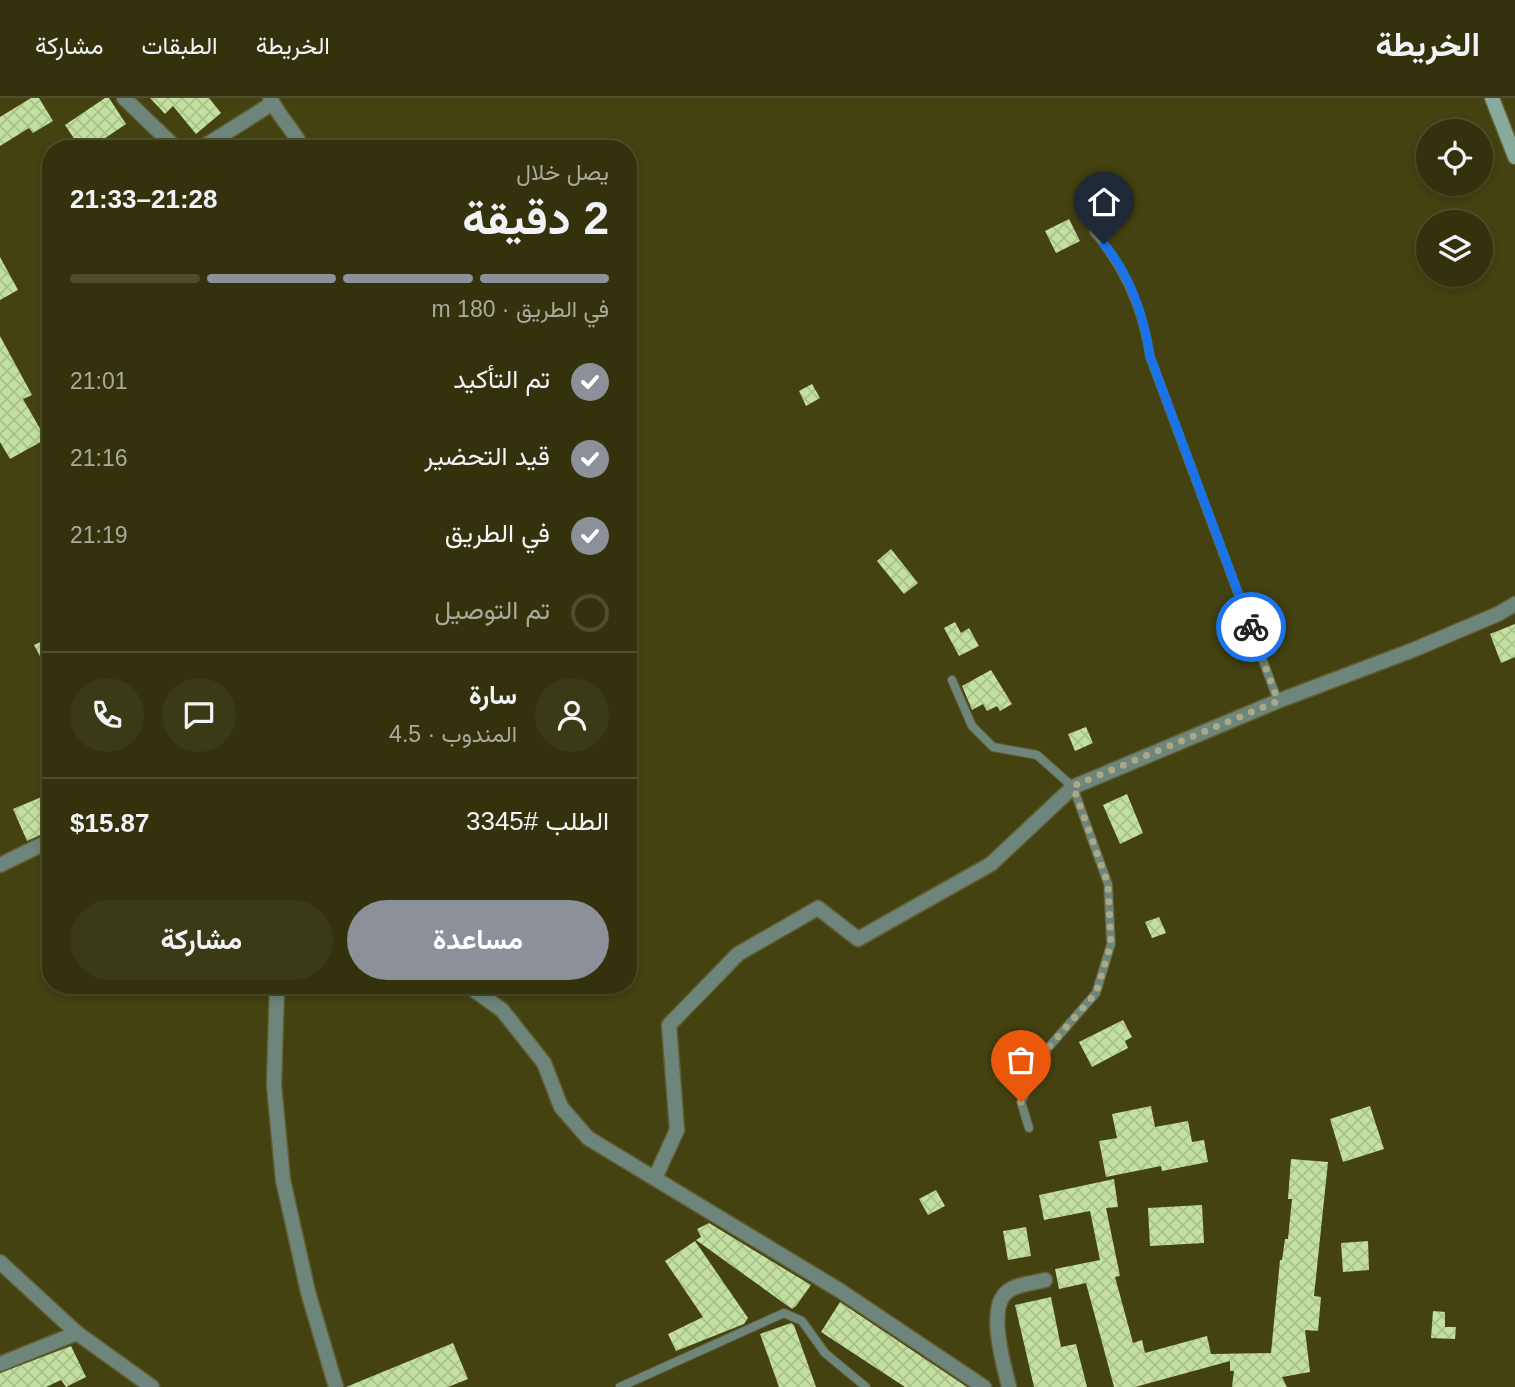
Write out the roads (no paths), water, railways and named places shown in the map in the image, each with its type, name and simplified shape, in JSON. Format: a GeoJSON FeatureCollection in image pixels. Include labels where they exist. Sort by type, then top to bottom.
{"type":"FeatureCollection","features":[{"type":"Feature","properties":{"kind":"main road"},"geometry":{"type":"LineString","coordinates":[[1492,98],[1515,157]]}},
{"type":"Feature","properties":{"kind":"street"},"geometry":{"type":"LineString","coordinates":[[124,98],[168,140]]}},
{"type":"Feature","properties":{"kind":"street"},"geometry":{"type":"LineString","coordinates":[[213,140],[271,100],[298,140]]}},
{"type":"Feature","properties":{"kind":"street"},"geometry":{"type":"LineString","coordinates":[[654,1178],[677,1130],[669,1025],[738,954],[818,908],[858,939],[991,864],[1073,786],[1278,701],[1413,650],[1498,614],[1515,604]]}},
{"type":"Feature","properties":{"kind":"street"},"geometry":{"type":"LineString","coordinates":[[0,865],[42,844]]}},
{"type":"Feature","properties":{"kind":"street"},"geometry":{"type":"LineString","coordinates":[[277,994],[274,1085],[284,1180],[308,1292],[336,1387]]}},
{"type":"Feature","properties":{"kind":"street"},"geometry":{"type":"LineString","coordinates":[[480,994],[502,1010],[544,1063],[561,1107],[588,1138],[839,1290],[984,1387]]}},
{"type":"Feature","properties":{"kind":"street"},"geometry":{"type":"LineString","coordinates":[[0,1262],[77,1333],[152,1387]]}},
{"type":"Feature","properties":{"kind":"street"},"geometry":{"type":"LineString","coordinates":[[1009,1387],[998,1333],[1001,1300],[1011,1288],[1045,1280]]}},
{"type":"Feature","properties":{"kind":"street"},"geometry":{"type":"LineString","coordinates":[[0,1364],[77,1333]]}},
{"type":"Feature","properties":{"kind":"lane"},"geometry":{"type":"LineString","coordinates":[[1094,232],[1114,256],[1125,275],[1146,331],[1150,356],[1278,701]]}},
{"type":"Feature","properties":{"kind":"lane"},"geometry":{"type":"LineString","coordinates":[[952,680],[972,726],[993,747],[1037,755],[1073,786],[1108,884],[1111,944],[1096,993],[1048,1048],[1021,1102],[1029,1128]]}},
{"type":"Feature","properties":{"kind":"lane"},"geometry":{"type":"LineString","coordinates":[[620,1387],[784,1313],[802,1321],[825,1353],[866,1387]]}}]}
